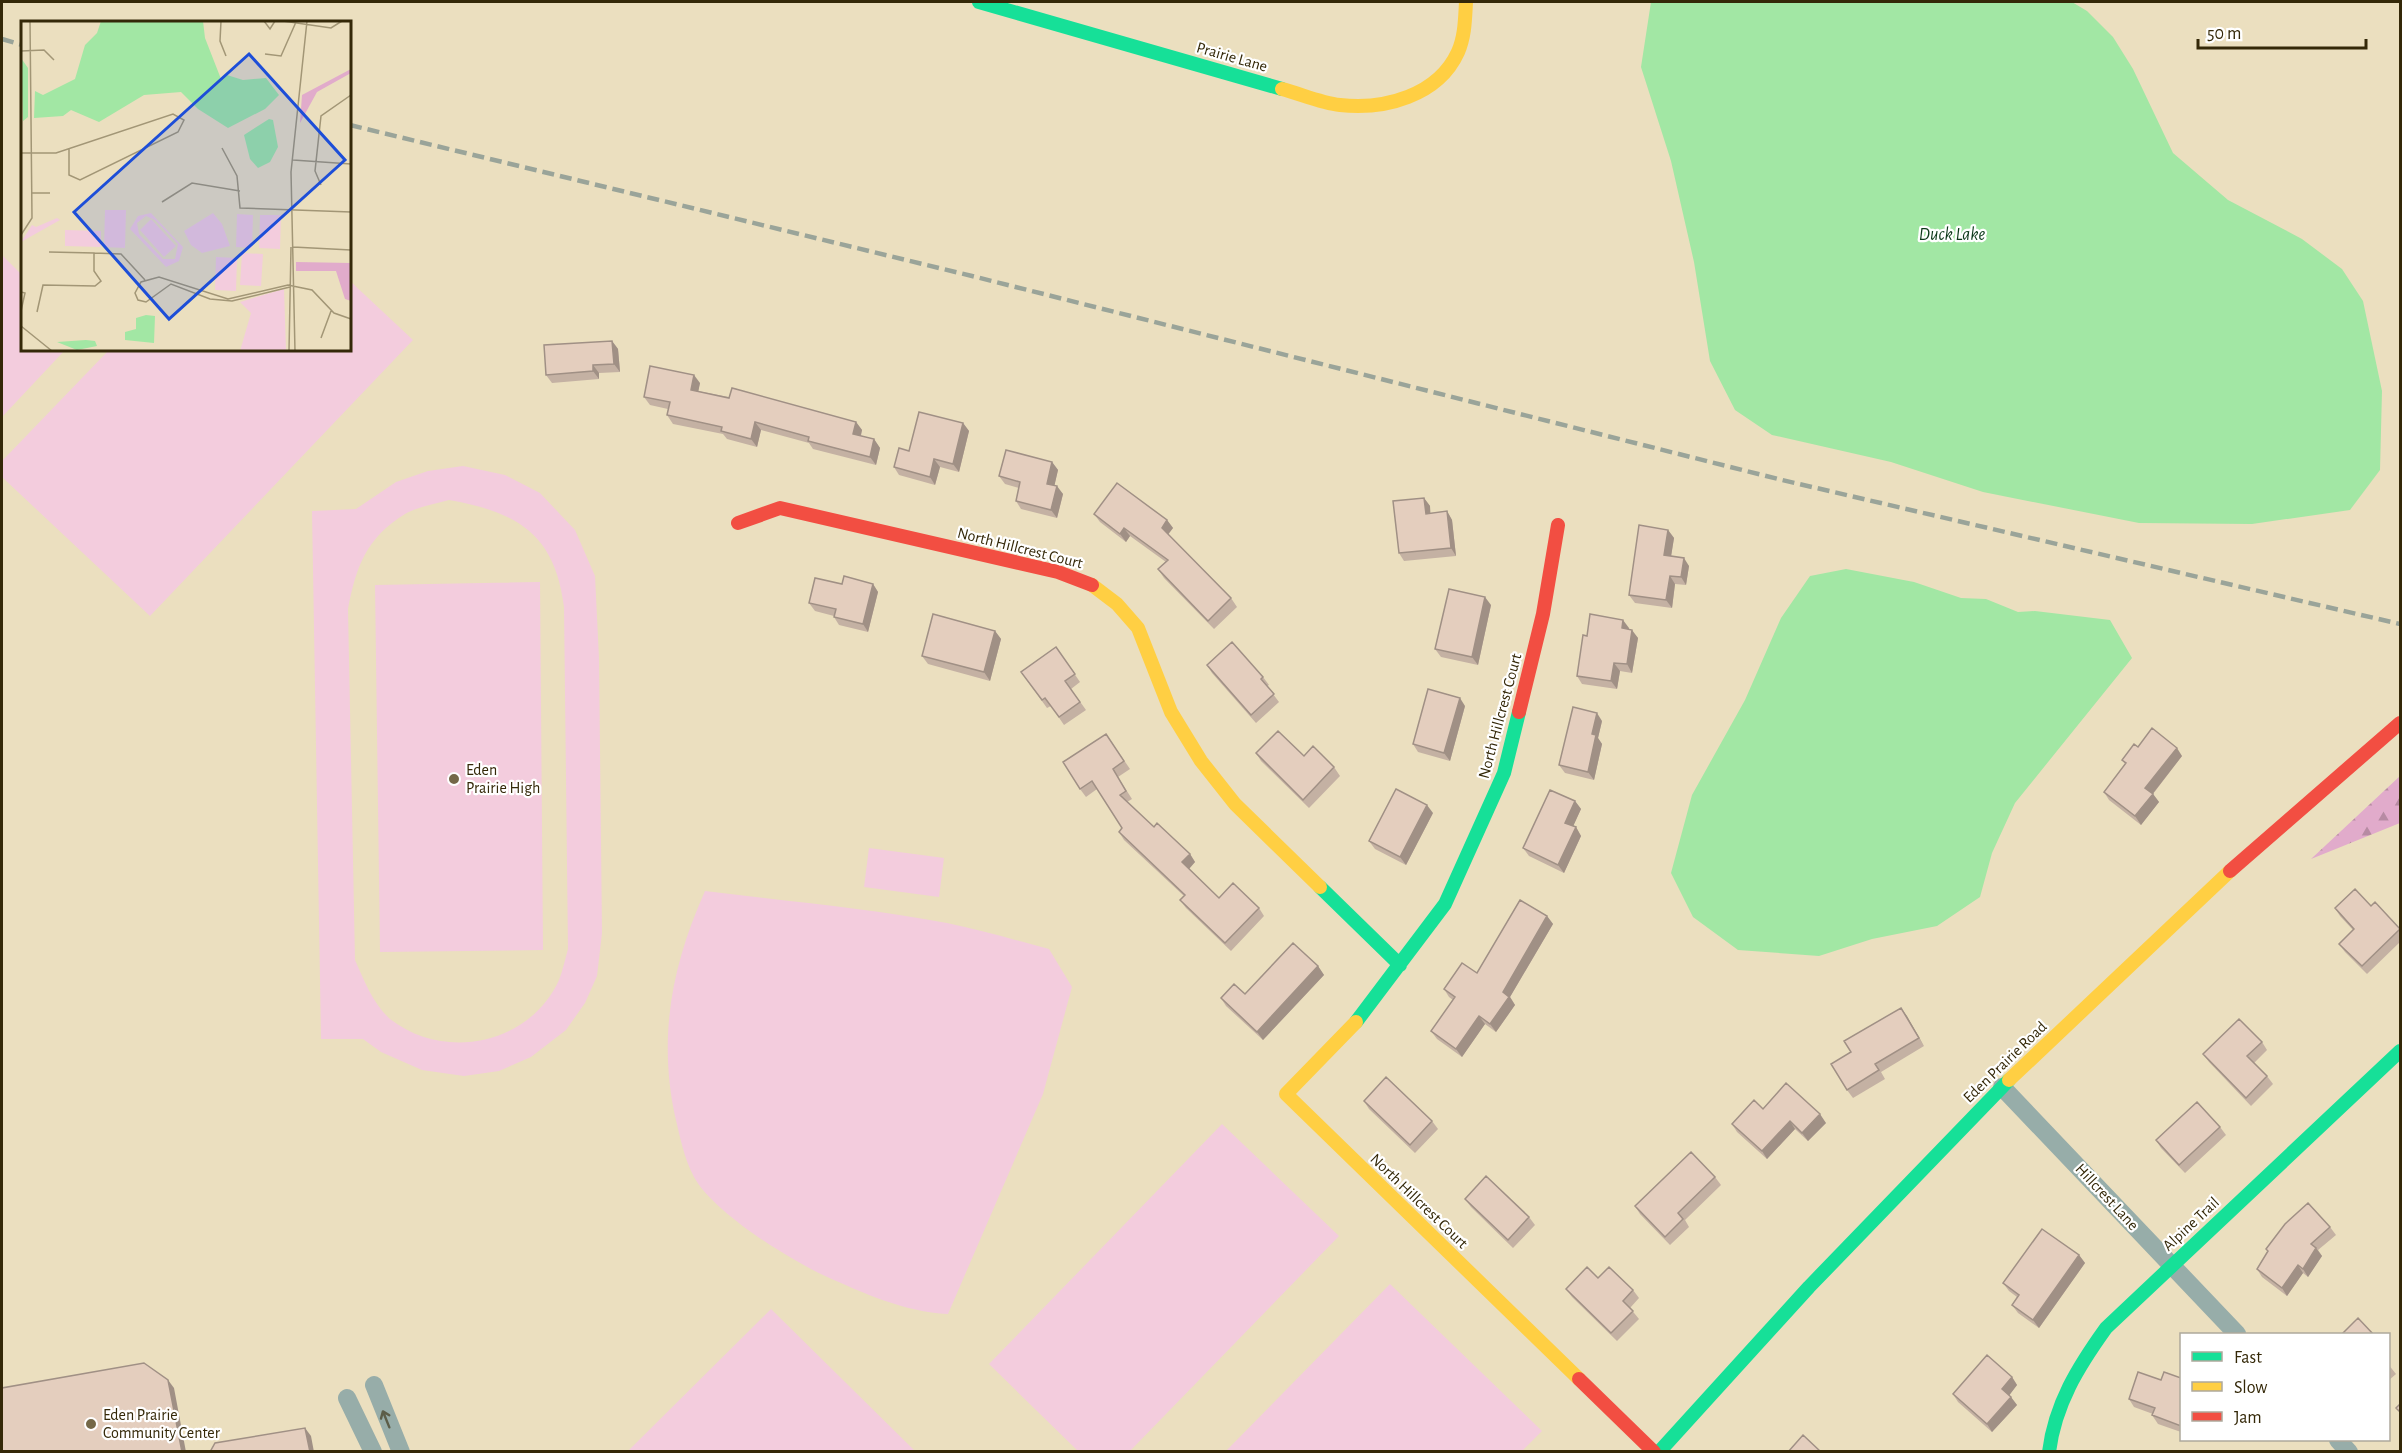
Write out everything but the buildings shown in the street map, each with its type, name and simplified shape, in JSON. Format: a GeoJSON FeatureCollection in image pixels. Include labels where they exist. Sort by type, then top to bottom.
{"type":"FeatureCollection","features":[{"type":"Feature","properties":{"kind":"street","name":"Prairie Lane"},"geometry":{"type":"LineString","coordinates":[[979,2],[1338,105],[1365,108],[1392,104],[1418,95],[1442,74],[1458,49],[1467,25],[1466,2]]}},
{"type":"Feature","properties":{"kind":"street","name":"North Hillcrest Court"},"geometry":{"type":"LineString","coordinates":[[738,523],[780,508],[1058,572],[1090,583],[1117,604],[1138,628],[1172,712],[1201,761],[1235,804],[1400,965]]}},
{"type":"Feature","properties":{"kind":"street","name":"North Hillcrest Court"},"geometry":{"type":"LineString","coordinates":[[1558,525],[1543,614],[1504,773],[1445,904],[1352,1027],[1286,1094],[1654,1452]]}},
{"type":"Feature","properties":{"kind":"street","name":"Eden Prairie Road"},"geometry":{"type":"LineString","coordinates":[[1659,1452],[1809,1287],[2002,1087],[2213,886],[2400,723]]}},
{"type":"Feature","properties":{"kind":"street","name":"Alpine Trail"},"geometry":{"type":"LineString","coordinates":[[2049,1452],[2050,1435],[2062,1395],[2082,1360],[2106,1328],[2400,1051]]}},
{"type":"Feature","properties":{"kind":"street","name":"Hillcrest Lane"},"geometry":{"type":"LineString","coordinates":[[2002,1087],[2236,1333]]}},
{"type":"Feature","properties":{"kind":"street"},"geometry":{"type":"LineString","coordinates":[[374,1386],[401,1452]]}},
{"type":"Feature","properties":{"kind":"street"},"geometry":{"type":"LineString","coordinates":[[347,1398],[373,1452]]}},
{"type":"Feature","properties":{"kind":"green space"},"geometry":{"type":"Polygon","coordinates":[[[2400,776],[2400,823],[2311,859],[2400,776]]]}},
{"type":"Feature","properties":{"kind":"shaded area"},"geometry":{"type":"Polygon","coordinates":[[[2,255],[21,274],[21,351],[64,351],[2,417],[2,255]]]}},
{"type":"Feature","properties":{"kind":"shaded area"},"geometry":{"type":"Polygon","coordinates":[[[351,282],[413,340],[150,616],[2,477],[2,461],[108,351],[351,351],[351,282]]]}},
{"type":"Feature","properties":{"kind":"shaded area"},"geometry":{"type":"Polygon","coordinates":[[[463,466],[505,475],[540,493],[575,530],[595,576],[599,658],[602,933],[597,976],[585,1003],[566,1030],[531,1057],[499,1071],[464,1076],[422,1070],[381,1052],[363,1039],[321,1039],[312,511],[356,509],[396,482],[428,471],[463,466]],[[449,500],[415,509],[392,523],[381,533],[365,555],[359,567],[348,609],[355,960],[374,999],[390,1019],[412,1032],[436,1040],[460,1042],[484,1040],[507,1032],[528,1019],[546,1002],[559,980],[568,949],[564,607],[559,582],[552,561],[542,544],[529,531],[513,520],[473,505],[449,500]]]}},
{"type":"Feature","properties":{"kind":"shaded area"},"geometry":{"type":"Polygon","coordinates":[[[540,582],[543,950],[380,952],[375,585],[540,582]]]}},
{"type":"Feature","properties":{"kind":"shaded area"},"geometry":{"type":"Polygon","coordinates":[[[869,848],[944,858],[939,897],[864,887],[869,848]]]}},
{"type":"Feature","properties":{"kind":"shaded area"},"geometry":{"type":"Polygon","coordinates":[[[705,891],[887,913],[947,923],[998,935],[1049,949],[1072,987],[1043,1094],[948,1314],[900,1306],[808,1267],[771,1246],[734,1219],[717,1205],[694,1177],[685,1155],[675,1116],[670,1086],[668,1029],[671,1001],[684,946],[705,891]]]}},
{"type":"Feature","properties":{"kind":"shaded area"},"geometry":{"type":"Polygon","coordinates":[[[1222,1124],[1339,1236],[1130,1451],[1078,1451],[989,1364],[1222,1124]]]}},
{"type":"Feature","properties":{"kind":"shaded area"},"geometry":{"type":"Polygon","coordinates":[[[1390,1284],[1542,1431],[1522,1451],[1226,1451],[1390,1284]]]}},
{"type":"Feature","properties":{"kind":"shaded area"},"geometry":{"type":"Polygon","coordinates":[[[771,1309],[915,1451],[628,1451],[771,1309]]]}},
{"type":"Feature","properties":{"kind":"water","name":"Duck Lake"},"geometry":{"type":"Polygon","coordinates":[[[1651,2],[2072,2],[2087,11],[2113,37],[2133,69],[2173,153],[2228,200],[2302,239],[2342,269],[2363,301],[2382,391],[2380,470],[2350,510],[2252,524],[2139,523],[1983,492],[1891,462],[1772,435],[1735,410],[1710,361],[1694,262],[1671,161],[1641,67],[1651,2]]]}},
{"type":"Feature","properties":{"kind":"water"},"geometry":{"type":"Polygon","coordinates":[[[1846,569],[1914,582],[1961,598],[1986,599],[2018,612],[2035,611],[2110,620],[2132,658],[2015,803],[1992,853],[1980,897],[1937,926],[1872,939],[1819,956],[1738,950],[1693,917],[1671,873],[1692,795],[1745,700],[1781,618],[1810,576],[1846,569]]]}},
{"type":"Feature","properties":{"kind":"railway"},"geometry":{"type":"LineString","coordinates":[[2,39],[21,45]]}},
{"type":"Feature","properties":{"kind":"railway"},"geometry":{"type":"LineString","coordinates":[[351,125],[972,276],[1782,480],[2400,624]]}},
{"type":"Feature","properties":{"kind":"traffic: fast"},"geometry":{"type":"LineString","coordinates":[[979,2],[1282,89]]}},
{"type":"Feature","properties":{"kind":"traffic: fast"},"geometry":{"type":"LineString","coordinates":[[1356,1022],[1445,904],[1504,773],[1519,712]]}},
{"type":"Feature","properties":{"kind":"traffic: fast"},"geometry":{"type":"LineString","coordinates":[[1320,887],[1400,965]]}},
{"type":"Feature","properties":{"kind":"traffic: fast"},"geometry":{"type":"LineString","coordinates":[[2049,1452],[2062,1402],[2077,1372],[2106,1328],[2400,1051]]}},
{"type":"Feature","properties":{"kind":"traffic: fast"},"geometry":{"type":"LineString","coordinates":[[1659,1452],[1809,1287],[2009,1080]]}},
{"type":"Feature","properties":{"kind":"traffic: slow"},"geometry":{"type":"LineString","coordinates":[[1282,89],[1340,105],[1374,105],[1408,97],[1437,80],[1449,67],[1462,40],[1466,2]]}},
{"type":"Feature","properties":{"kind":"traffic: slow"},"geometry":{"type":"LineString","coordinates":[[1092,585],[1117,604],[1138,628],[1171,712],[1201,761],[1235,804],[1320,887]]}},
{"type":"Feature","properties":{"kind":"traffic: slow"},"geometry":{"type":"LineString","coordinates":[[2009,1080],[2230,871]]}},
{"type":"Feature","properties":{"kind":"traffic: slow"},"geometry":{"type":"LineString","coordinates":[[1356,1022],[1286,1094],[1579,1379]]}},
{"type":"Feature","properties":{"kind":"traffic: jam"},"geometry":{"type":"LineString","coordinates":[[738,523],[780,508],[1058,572],[1092,585]]}},
{"type":"Feature","properties":{"kind":"traffic: jam"},"geometry":{"type":"LineString","coordinates":[[1519,712],[1543,614],[1558,525]]}},
{"type":"Feature","properties":{"kind":"traffic: jam"},"geometry":{"type":"LineString","coordinates":[[2230,871],[2400,723]]}},
{"type":"Feature","properties":{"kind":"traffic: jam"},"geometry":{"type":"LineString","coordinates":[[1579,1379],[1654,1452]]}},
{"type":"Feature","properties":{"kind":"place","name":"Eden Prairie High"},"geometry":{"type":"Point","coordinates":[454,779]}},
{"type":"Feature","properties":{"kind":"place","name":"Eden Prairie Community Center"},"geometry":{"type":"Point","coordinates":[91,1424]}}]}
